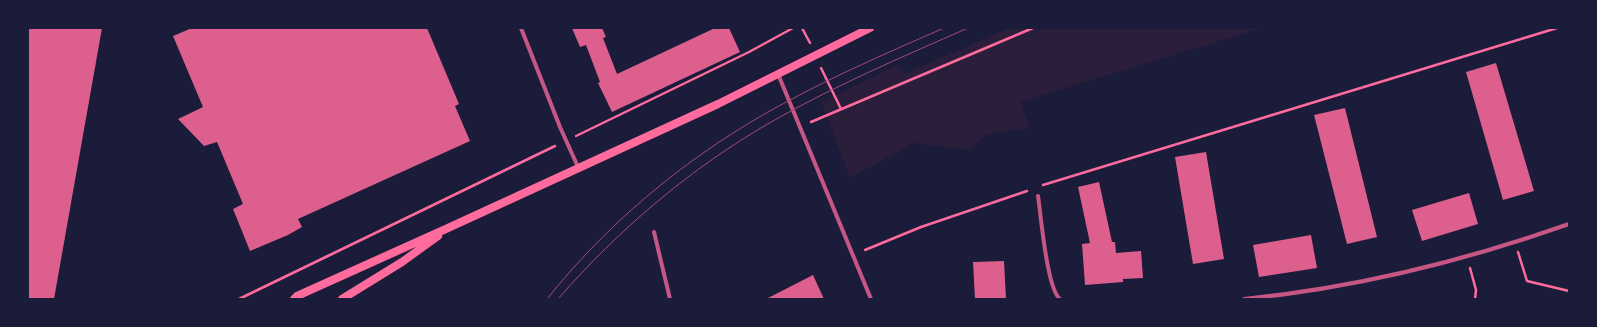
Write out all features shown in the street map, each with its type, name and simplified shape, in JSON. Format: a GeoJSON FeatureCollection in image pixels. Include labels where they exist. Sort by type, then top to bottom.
{"type":"FeatureCollection","features":[{"type":"Feature","properties":{"kind":"main road"},"geometry":{"type":"LineString","coordinates":[[296,298],[778,74],[870,28]]}},
{"type":"Feature","properties":{"kind":"main road"},"geometry":{"type":"LineString","coordinates":[[342,299],[402,262],[448,228]]}},
{"type":"Feature","properties":{"kind":"street"},"geometry":{"type":"LineString","coordinates":[[521,28],[578,167]]}},
{"type":"Feature","properties":{"kind":"street"},"geometry":{"type":"LineString","coordinates":[[778,74],[871,299]]}},
{"type":"Feature","properties":{"kind":"street"},"geometry":{"type":"LineString","coordinates":[[1038,196],[1051,283],[1060,299]]}},
{"type":"Feature","properties":{"kind":"street"},"geometry":{"type":"LineString","coordinates":[[1244,299],[1298,294],[1342,286],[1515,243],[1569,224]]}},
{"type":"Feature","properties":{"kind":"street"},"geometry":{"type":"LineString","coordinates":[[654,232],[670,299]]}},
{"type":"Feature","properties":{"kind":"path"},"geometry":{"type":"LineString","coordinates":[[239,299],[749,52],[793,28]]}},
{"type":"Feature","properties":{"kind":"path"},"geometry":{"type":"LineString","coordinates":[[800,126],[1033,28]]}},
{"type":"Feature","properties":{"kind":"path"},"geometry":{"type":"LineString","coordinates":[[1037,187],[1557,28]]}},
{"type":"Feature","properties":{"kind":"path"},"geometry":{"type":"LineString","coordinates":[[853,254],[921,227],[1030,190]]}},
{"type":"Feature","properties":{"kind":"path"},"geometry":{"type":"LineString","coordinates":[[1515,243],[1527,281],[1569,291]]}},
{"type":"Feature","properties":{"kind":"path"},"geometry":{"type":"LineString","coordinates":[[1467,256],[1476,290],[1475,299]]}},
{"type":"Feature","properties":{"kind":"shaded area"},"geometry":{"type":"Polygon","coordinates":[[[1009,28],[1262,28],[1020,102],[1030,128],[987,134],[969,150],[914,143],[850,178],[821,102],[898,65],[904,74],[1009,28]]]}},
{"type":"Feature","properties":{"kind":"building"},"geometry":{"type":"Polygon","coordinates":[[[28,28],[102,28],[54,299],[28,299],[28,28]]]}},
{"type":"Feature","properties":{"kind":"building"},"geometry":{"type":"Polygon","coordinates":[[[192,28],[427,28],[459,104],[455,106],[470,141],[298,219],[302,227],[288,235],[250,251],[233,209],[243,204],[217,142],[204,146],[178,119],[203,107],[173,36],[192,28]]]}},
{"type":"Feature","properties":{"kind":"building"},"geometry":{"type":"Polygon","coordinates":[[[572,28],[602,28],[606,37],[603,38],[617,74],[715,28],[729,28],[740,52],[612,112],[598,83],[600,82],[586,45],[580,47],[572,28]]]}},
{"type":"Feature","properties":{"kind":"building"},"geometry":{"type":"Polygon","coordinates":[[[1496,63],[1534,191],[1503,200],[1466,72],[1496,63]]]}},
{"type":"Feature","properties":{"kind":"building"},"geometry":{"type":"Polygon","coordinates":[[[1345,108],[1377,237],[1347,244],[1314,115],[1345,108]]]}},
{"type":"Feature","properties":{"kind":"building"},"geometry":{"type":"Polygon","coordinates":[[[1206,152],[1224,259],[1193,264],[1175,157],[1206,152]]]}},
{"type":"Feature","properties":{"kind":"building"},"geometry":{"type":"Polygon","coordinates":[[[1099,182],[1112,242],[1115,242],[1116,253],[1141,251],[1143,278],[1123,279],[1123,282],[1085,285],[1082,244],[1090,243],[1078,187],[1099,182]]]}},
{"type":"Feature","properties":{"kind":"building"},"geometry":{"type":"Polygon","coordinates":[[[1469,193],[1478,224],[1422,241],[1412,210],[1469,193]]]}},
{"type":"Feature","properties":{"kind":"building"},"geometry":{"type":"Polygon","coordinates":[[[1311,235],[1317,268],[1259,277],[1253,245],[1311,235]]]}},
{"type":"Feature","properties":{"kind":"building"},"geometry":{"type":"Polygon","coordinates":[[[1004,261],[1006,299],[975,299],[973,262],[1004,261]]]}},
{"type":"Feature","properties":{"kind":"building"},"geometry":{"type":"Polygon","coordinates":[[[813,275],[824,299],[766,299],[813,275]]]}},
{"type":"Feature","properties":{"kind":"tram line"},"geometry":{"type":"LineString","coordinates":[[547,299],[570,272],[619,221],[673,175],[731,134],[828,80],[944,28]]}},
{"type":"Feature","properties":{"kind":"tram line"},"geometry":{"type":"LineString","coordinates":[[558,299],[581,273],[631,224],[685,180],[741,140],[819,96],[868,72],[968,28]]}}]}
